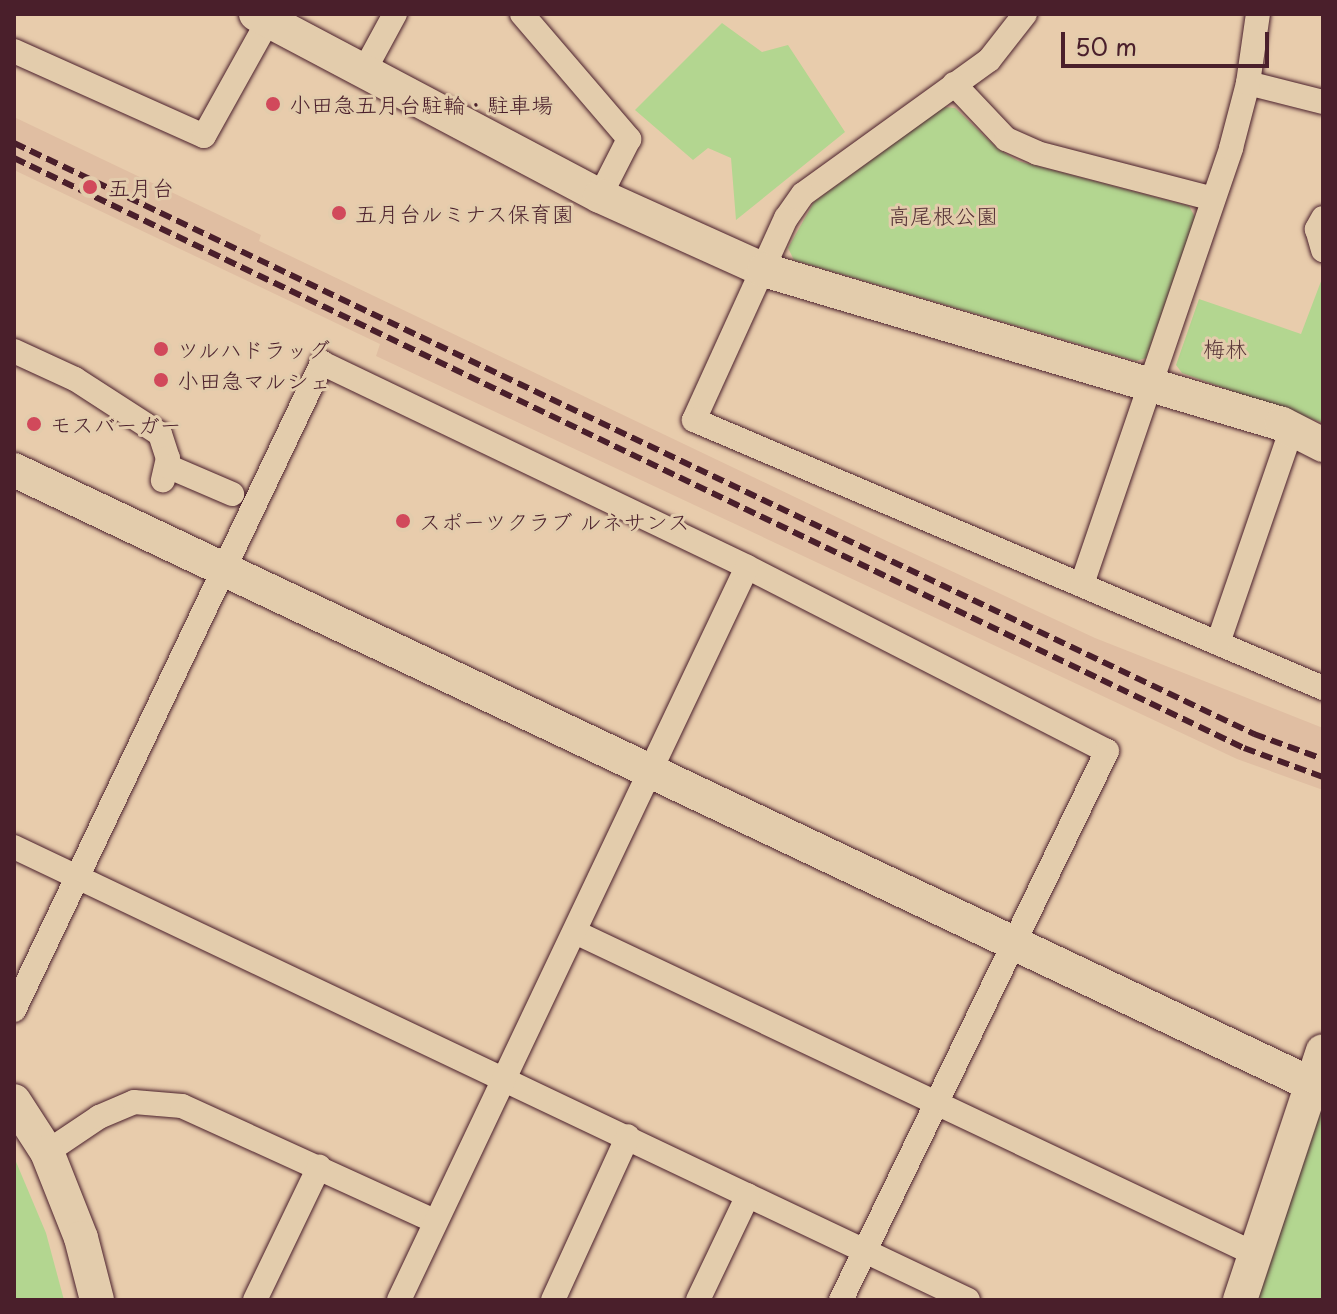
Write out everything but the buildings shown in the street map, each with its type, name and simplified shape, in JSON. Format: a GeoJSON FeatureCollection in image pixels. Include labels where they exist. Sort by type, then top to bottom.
{"type":"FeatureCollection","features":[{"type":"Feature","properties":{"kind":"street"},"geometry":{"type":"LineString","coordinates":[[364,71],[395,14]]}},
{"type":"Feature","properties":{"kind":"street"},"geometry":{"type":"LineString","coordinates":[[522,14],[629,139],[600,196]]}},
{"type":"Feature","properties":{"kind":"street"},"geometry":{"type":"LineString","coordinates":[[1002,14],[1004,40]]}},
{"type":"Feature","properties":{"kind":"street"},"geometry":{"type":"LineString","coordinates":[[1025,14],[989,60],[803,194],[786,218],[694,420],[1323,688]]}},
{"type":"Feature","properties":{"kind":"street"},"geometry":{"type":"LineString","coordinates":[[1082,584],[1213,199],[1248,83],[1258,14]]}},
{"type":"Feature","properties":{"kind":"street"},"geometry":{"type":"LineString","coordinates":[[14,51],[204,136],[262,17],[600,196],[764,270],[1292,428],[1323,445]]}},
{"type":"Feature","properties":{"kind":"street"},"geometry":{"type":"LineString","coordinates":[[1248,83],[1323,102]]}},
{"type":"Feature","properties":{"kind":"street"},"geometry":{"type":"LineString","coordinates":[[954,84],[1006,139],[1027,148],[1213,199]]}},
{"type":"Feature","properties":{"kind":"street"},"geometry":{"type":"LineString","coordinates":[[1323,218],[1317,229],[1323,250]]}},
{"type":"Feature","properties":{"kind":"street"},"geometry":{"type":"LineString","coordinates":[[14,351],[75,379],[160,434],[165,473],[232,494]]}},
{"type":"Feature","properties":{"kind":"street"},"geometry":{"type":"LineString","coordinates":[[14,1010],[322,363],[747,567],[1107,751],[841,1300]]}},
{"type":"Feature","properties":{"kind":"street"},"geometry":{"type":"LineString","coordinates":[[1218,643],[1292,428]]}},
{"type":"Feature","properties":{"kind":"street"},"geometry":{"type":"LineString","coordinates":[[14,470],[1311,1084]]}},
{"type":"Feature","properties":{"kind":"street"},"geometry":{"type":"LineString","coordinates":[[399,1300],[747,567]]}},
{"type":"Feature","properties":{"kind":"street"},"geometry":{"type":"LineString","coordinates":[[14,847],[507,1077],[968,1300]]}},
{"type":"Feature","properties":{"kind":"street"},"geometry":{"type":"LineString","coordinates":[[575,932],[1255,1254]]}},
{"type":"Feature","properties":{"kind":"street"},"geometry":{"type":"LineString","coordinates":[[1240,1300],[1323,1051]]}},
{"type":"Feature","properties":{"kind":"street"},"geometry":{"type":"LineString","coordinates":[[14,1101],[47,1152],[81,1238],[97,1300]]}},
{"type":"Feature","properties":{"kind":"street"},"geometry":{"type":"LineString","coordinates":[[47,1152],[99,1117],[134,1102],[182,1106],[434,1221]]}},
{"type":"Feature","properties":{"kind":"street"},"geometry":{"type":"LineString","coordinates":[[553,1300],[628,1136]]}},
{"type":"Feature","properties":{"kind":"street"},"geometry":{"type":"LineString","coordinates":[[255,1300],[319,1167]]}},
{"type":"Feature","properties":{"kind":"street"},"geometry":{"type":"LineString","coordinates":[[698,1300],[748,1195]]}},
{"type":"Feature","properties":{"kind":"shaded area"},"geometry":{"type":"Polygon","coordinates":[[[14,117],[261,235],[259,241],[889,542],[1095,638],[1323,728],[1323,790],[1237,759],[376,356],[380,344],[14,170],[14,117]]]}},
{"type":"Feature","properties":{"kind":"green space"},"geometry":{"type":"Polygon","coordinates":[[[722,23],[762,52],[788,45],[845,132],[736,220],[731,158],[708,148],[693,160],[635,110],[722,23]]]}},
{"type":"Feature","properties":{"kind":"green space","name":"高尾根公園"},"geometry":{"type":"Polygon","coordinates":[[[944,107],[955,108],[998,149],[1018,161],[1189,206],[1195,217],[1146,358],[1136,361],[794,260],[788,248],[814,202],[944,107]]]}},
{"type":"Feature","properties":{"kind":"green space","name":"梅林"},"geometry":{"type":"Polygon","coordinates":[[[1323,276],[1323,423],[1182,373],[1176,365],[1199,299],[1301,334],[1323,276]]]}},
{"type":"Feature","properties":{"kind":"green space"},"geometry":{"type":"Polygon","coordinates":[[[1323,1099],[1323,1300],[1256,1300],[1323,1099]]]}},
{"type":"Feature","properties":{"kind":"green space"},"geometry":{"type":"Polygon","coordinates":[[[14,1157],[46,1233],[64,1300],[14,1300],[14,1157]]]}},
{"type":"Feature","properties":{"kind":"railway"},"geometry":{"type":"LineString","coordinates":[[14,143],[1254,734],[1323,759]]}},
{"type":"Feature","properties":{"kind":"railway"},"geometry":{"type":"LineString","coordinates":[[14,158],[1244,748],[1323,777]]}},
{"type":"Feature","properties":{"kind":"place","name":"小田急五月台駐輪・駐車場"},"geometry":{"type":"Point","coordinates":[273,104]}},
{"type":"Feature","properties":{"kind":"place","name":"五月台"},"geometry":{"type":"Point","coordinates":[90,187]}},
{"type":"Feature","properties":{"kind":"place","name":"五月台ルミナス保育園"},"geometry":{"type":"Point","coordinates":[339,213]}},
{"type":"Feature","properties":{"kind":"place","name":"ツルハドラッグ"},"geometry":{"type":"Point","coordinates":[161,349]}},
{"type":"Feature","properties":{"kind":"place","name":"小田急マルシェ"},"geometry":{"type":"Point","coordinates":[161,380]}},
{"type":"Feature","properties":{"kind":"place","name":"モスバーガー"},"geometry":{"type":"Point","coordinates":[34,424]}},
{"type":"Feature","properties":{"kind":"place","name":"スポーツクラブ ルネサンス"},"geometry":{"type":"Point","coordinates":[403,521]}}]}
